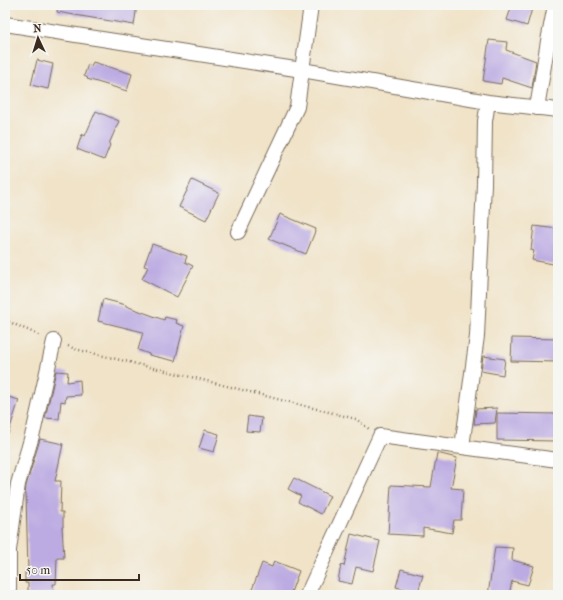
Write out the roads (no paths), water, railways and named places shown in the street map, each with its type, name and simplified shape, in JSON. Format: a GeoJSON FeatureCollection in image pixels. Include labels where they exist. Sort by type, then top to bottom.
{"type":"FeatureCollection","features":[{"type":"Feature","properties":{"kind":"street"},"geometry":{"type":"LineString","coordinates":[[238,232],[297,107],[311,5]]}},
{"type":"Feature","properties":{"kind":"street"},"geometry":{"type":"LineString","coordinates":[[537,108],[555,5]]}},
{"type":"Feature","properties":{"kind":"street"},"geometry":{"type":"LineString","coordinates":[[5,24],[302,70],[488,102],[558,110]]}},
{"type":"Feature","properties":{"kind":"street"},"geometry":{"type":"LineString","coordinates":[[462,447],[477,336],[484,184],[485,121],[488,102]]}},
{"type":"Feature","properties":{"kind":"street"},"geometry":{"type":"LineString","coordinates":[[10,595],[9,550],[18,484],[34,429],[54,341]]}},
{"type":"Feature","properties":{"kind":"street"},"geometry":{"type":"LineString","coordinates":[[307,595],[380,436],[558,460]]}}]}
